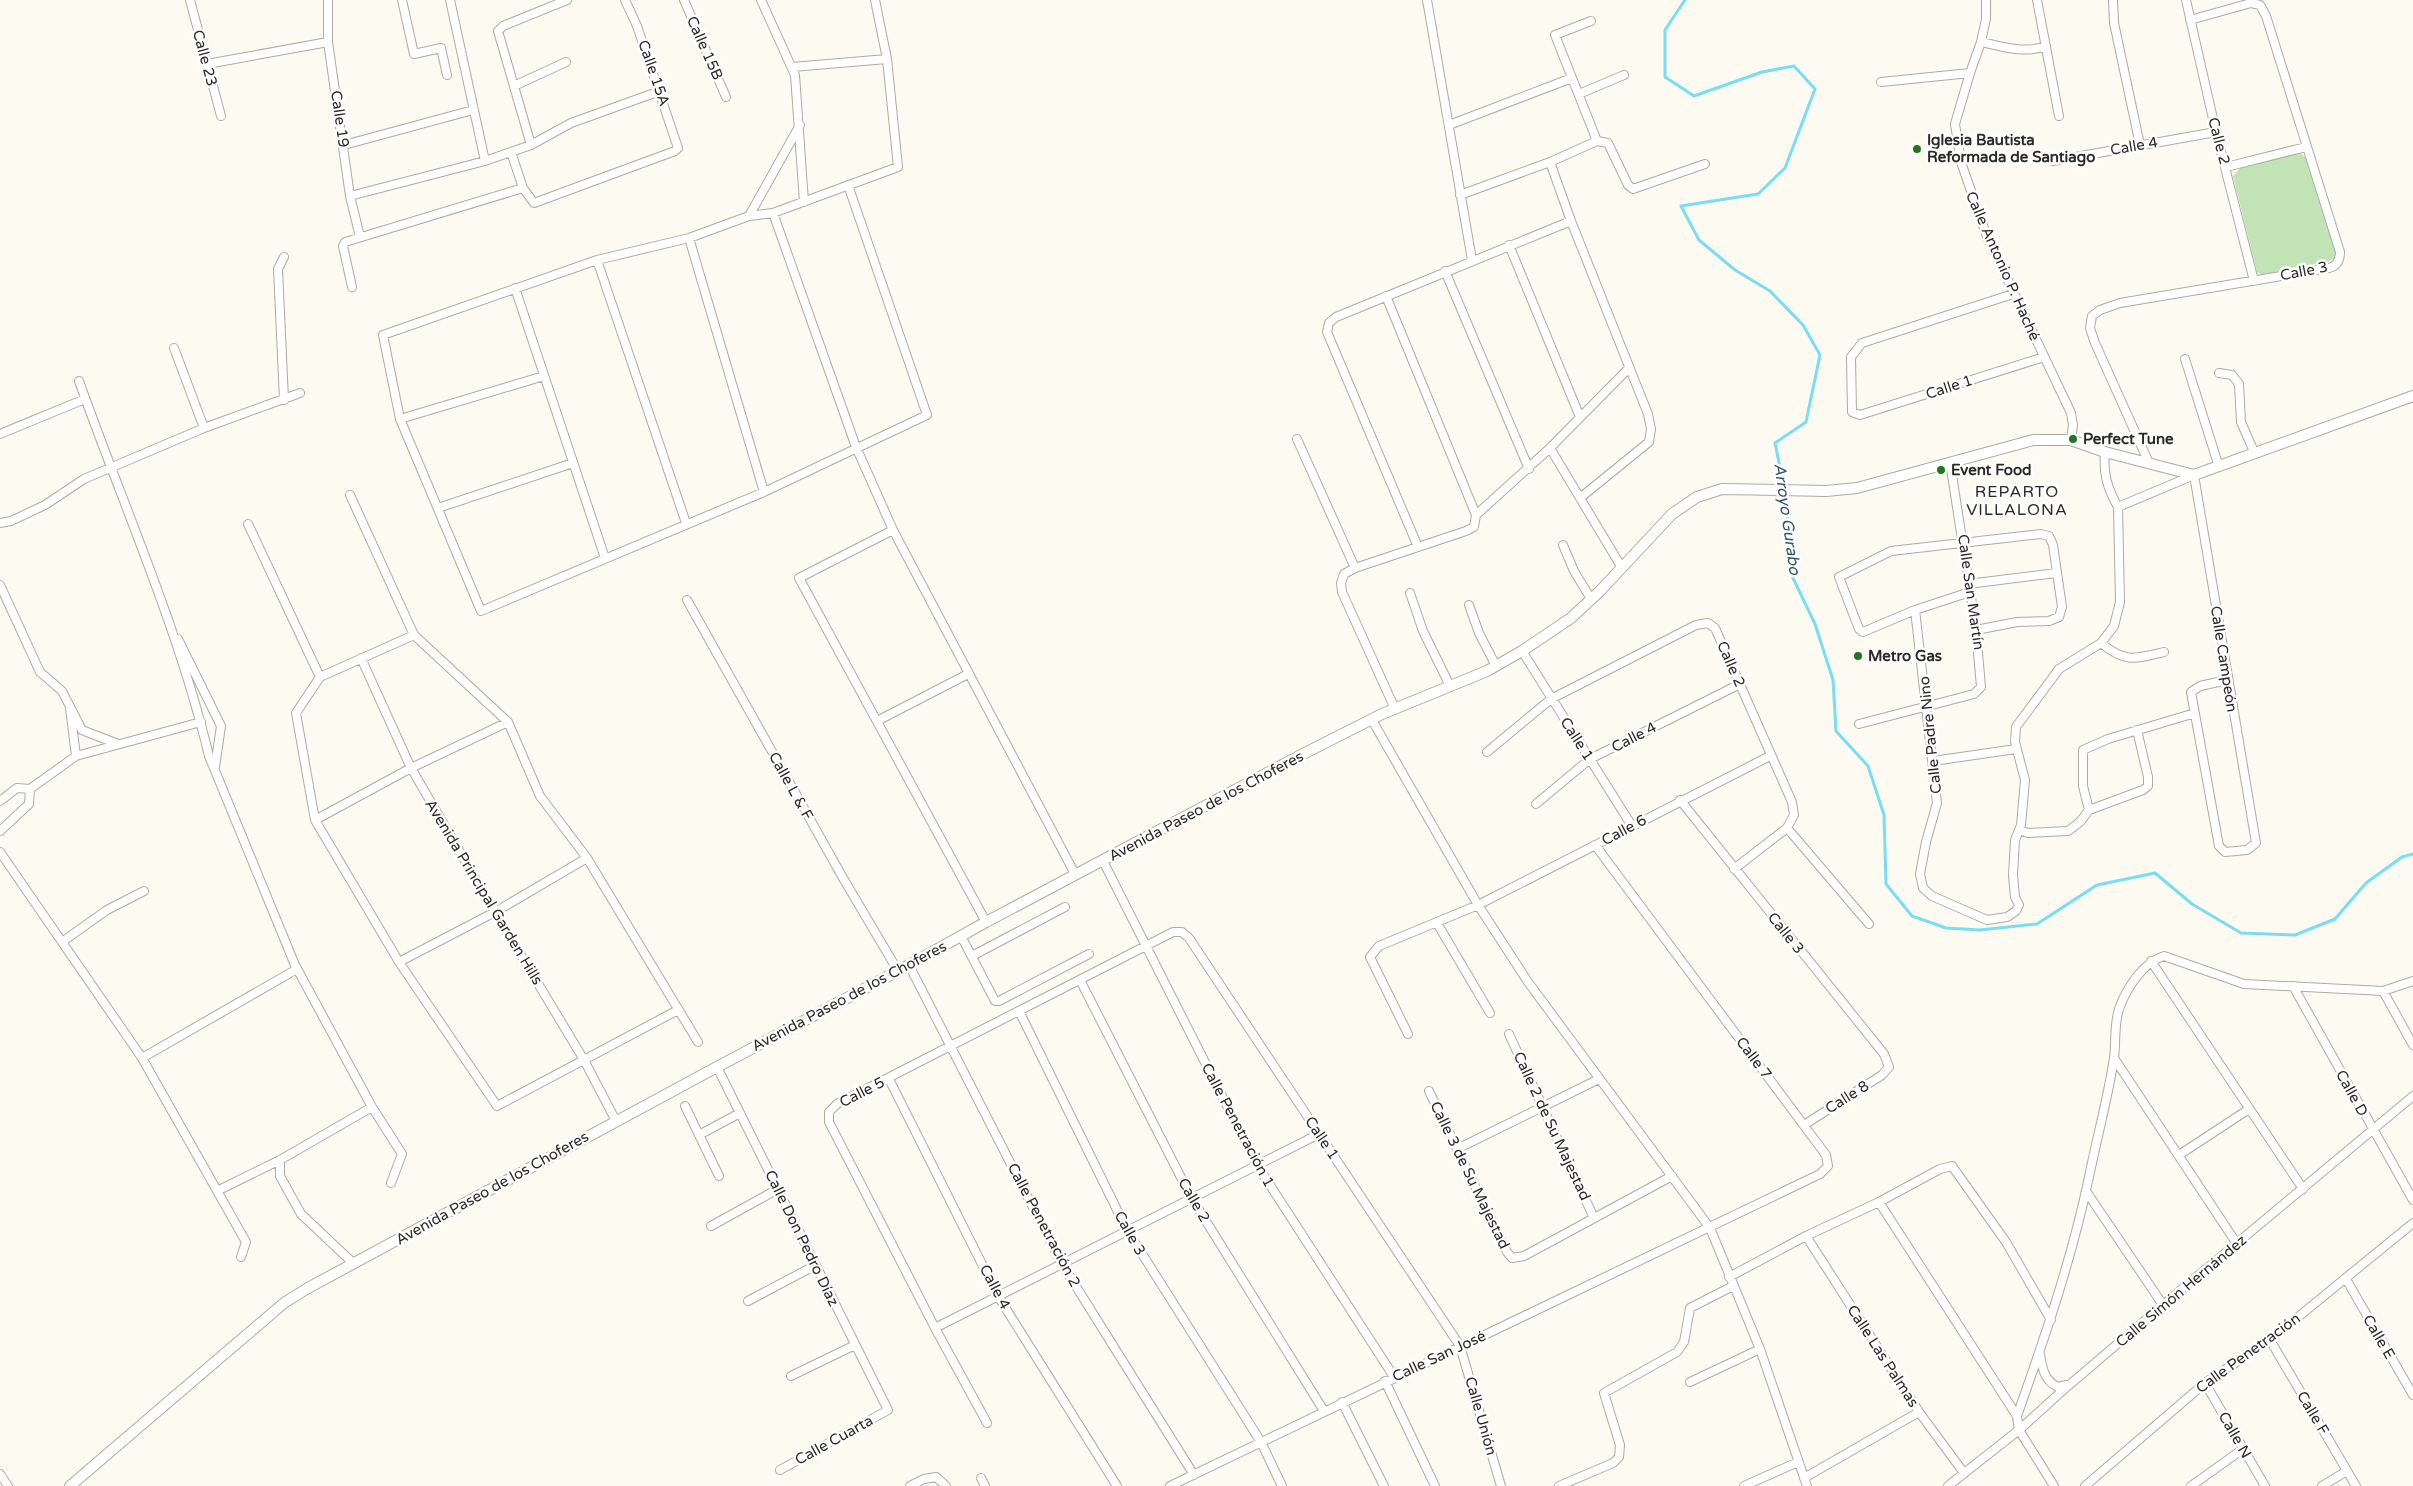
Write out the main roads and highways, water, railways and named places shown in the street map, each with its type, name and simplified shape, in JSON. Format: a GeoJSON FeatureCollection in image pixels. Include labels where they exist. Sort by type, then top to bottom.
{"type":"FeatureCollection","features":[{"type":"Feature","properties":{"kind":"waterway","name":"Arroyo Gurabo"},"geometry":{"type":"LineString","coordinates":[[1685,0],[1665,30],[1665,77],[1694,96],[1762,72],[1794,66],[1815,89],[1785,168],[1758,194],[1681,206],[1699,240],[1735,270],[1770,291],[1803,325],[1820,355],[1806,422],[1775,443],[1785,492],[1793,578],[1815,624],[1833,680],[1836,731],[1868,766],[1884,815],[1886,884],[1912,916],[1946,928],[1980,930],[2037,924],[2097,885],[2155,873],[2192,904],[2241,933],[2295,935],[2335,919],[2366,883],[2402,857],[2413,854]]}},
{"type":"Feature","properties":{"kind":"place","name":"Iglesia Bautista Reformada de Santiago"},"geometry":{"type":"Point","coordinates":[1917,149]}},
{"type":"Feature","properties":{"kind":"place","name":"Perfect Tune"},"geometry":{"type":"Point","coordinates":[2073,439]}},
{"type":"Feature","properties":{"kind":"place","name":"Event Food"},"geometry":{"type":"Point","coordinates":[1941,470]}},
{"type":"Feature","properties":{"kind":"place","name":"Metro Gas"},"geometry":{"type":"Point","coordinates":[1858,656]}},
{"type":"Feature","properties":{"kind":"district","name":"REPARTO VILLALONA"},"geometry":{"type":"Point","coordinates":[2017,501]}}]}
